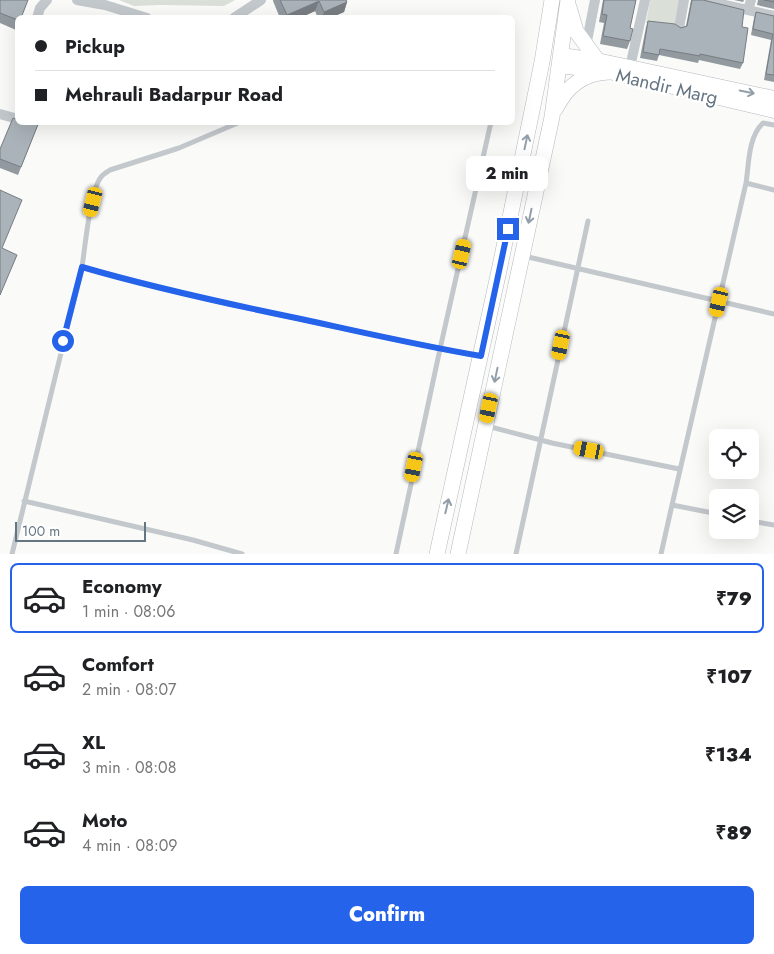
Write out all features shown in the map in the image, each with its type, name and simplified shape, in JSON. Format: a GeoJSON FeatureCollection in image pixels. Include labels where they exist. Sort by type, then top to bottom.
{"type":"FeatureCollection","features":[{"type":"Feature","properties":{"kind":"main road"},"geometry":{"type":"LineString","coordinates":[[437,554],[498,279],[542,62],[552,0]]}},
{"type":"Feature","properties":{"kind":"main road"},"geometry":{"type":"LineString","coordinates":[[568,1],[576,31],[597,60]]}},
{"type":"Feature","properties":{"kind":"main road"},"geometry":{"type":"LineString","coordinates":[[458,554],[552,117],[568,1]]}},
{"type":"Feature","properties":{"kind":"main road","name":"Mandir Marg"},"geometry":{"type":"LineString","coordinates":[[560,60],[597,60],[774,98]]}},
{"type":"Feature","properties":{"kind":"main road","name":"Mandir Marg"},"geometry":{"type":"LineString","coordinates":[[560,60],[774,111]]}},
{"type":"Feature","properties":{"kind":"main road"},"geometry":{"type":"LineString","coordinates":[[552,117],[563,96],[574,84],[592,74],[609,72]]}},
{"type":"Feature","properties":{"kind":"main road"},"geometry":{"type":"LineString","coordinates":[[498,279],[516,282]]}},
{"type":"Feature","properties":{"kind":"street"},"geometry":{"type":"LineString","coordinates":[[38,15],[40,8],[47,0]]}},
{"type":"Feature","properties":{"kind":"street"},"geometry":{"type":"LineString","coordinates":[[77,0],[105,5],[137,15]]}},
{"type":"Feature","properties":{"kind":"street"},"geometry":{"type":"LineString","coordinates":[[238,15],[261,0]]}},
{"type":"Feature","properties":{"kind":"street"},"geometry":{"type":"LineString","coordinates":[[586,46],[595,0]]}},
{"type":"Feature","properties":{"kind":"street"},"geometry":{"type":"LineString","coordinates":[[630,67],[645,0]]}},
{"type":"Feature","properties":{"kind":"street"},"geometry":{"type":"LineString","coordinates":[[678,28],[684,0]]}},
{"type":"Feature","properties":{"kind":"street"},"geometry":{"type":"LineString","coordinates":[[703,0],[750,5],[774,16]]}},
{"type":"Feature","properties":{"kind":"street"},"geometry":{"type":"LineString","coordinates":[[1,118],[15,119]]}},
{"type":"Feature","properties":{"kind":"lane"},"geometry":{"type":"LineString","coordinates":[[661,554],[746,183],[755,133],[764,123],[774,125]]}},
{"type":"Feature","properties":{"kind":"lane"},"geometry":{"type":"LineString","coordinates":[[12,554],[82,267],[88,221],[101,177],[110,170],[179,148],[233,125]]}},
{"type":"Feature","properties":{"kind":"lane"},"geometry":{"type":"LineString","coordinates":[[396,554],[440,349],[491,125]]}},
{"type":"Feature","properties":{"kind":"lane"},"geometry":{"type":"LineString","coordinates":[[746,183],[774,190]]}},
{"type":"Feature","properties":{"kind":"lane"},"geometry":{"type":"LineString","coordinates":[[518,553],[588,221]]}},
{"type":"Feature","properties":{"kind":"lane"},"geometry":{"type":"LineString","coordinates":[[522,256],[774,314]]}},
{"type":"Feature","properties":{"kind":"lane"},"geometry":{"type":"LineString","coordinates":[[82,267],[137,283],[227,304],[481,356]]}},
{"type":"Feature","properties":{"kind":"lane"},"geometry":{"type":"LineString","coordinates":[[485,426],[541,440],[679,469]]}},
{"type":"Feature","properties":{"kind":"lane"},"geometry":{"type":"LineString","coordinates":[[24,501],[193,540],[242,554]]}},
{"type":"Feature","properties":{"kind":"lane"},"geometry":{"type":"LineString","coordinates":[[672,505],[709,512]]}},
{"type":"Feature","properties":{"kind":"lane"},"geometry":{"type":"LineString","coordinates":[[759,522],[774,525]]}},
{"type":"Feature","properties":{"kind":"shaded area"},"geometry":{"type":"Polygon","coordinates":[[[119,0],[235,0],[224,6],[134,6],[119,0]]]}},
{"type":"Feature","properties":{"kind":"shaded area"},"geometry":{"type":"Polygon","coordinates":[[[650,0],[680,0],[674,28],[646,23],[650,0]]]}},
{"type":"Feature","properties":{"kind":"building"},"geometry":{"type":"Polygon","coordinates":[[[0,0],[28,0],[22,15],[15,15],[15,19],[0,13],[0,0]]]}},
{"type":"Feature","properties":{"kind":"building"},"geometry":{"type":"Polygon","coordinates":[[[280,0],[346,0],[347,2],[324,12],[319,1],[287,15],[280,0]]]}},
{"type":"Feature","properties":{"kind":"building"},"geometry":{"type":"Polygon","coordinates":[[[604,0],[636,0],[630,28],[633,29],[630,41],[603,36],[607,15],[602,14],[604,0]]]}},
{"type":"Feature","properties":{"kind":"building"},"geometry":{"type":"Polygon","coordinates":[[[692,0],[703,0],[744,10],[742,27],[748,28],[743,63],[700,54],[700,56],[660,49],[659,55],[643,52],[648,21],[675,24],[681,28],[687,26],[692,0]]]}},
{"type":"Feature","properties":{"kind":"building"},"geometry":{"type":"Polygon","coordinates":[[[756,12],[774,16],[774,75],[766,74],[773,34],[753,29],[756,12]]]}},
{"type":"Feature","properties":{"kind":"building"},"geometry":{"type":"Polygon","coordinates":[[[13,118],[15,119],[15,125],[38,125],[21,167],[0,159],[0,149],[13,118]]]}},
{"type":"Feature","properties":{"kind":"building"},"geometry":{"type":"Polygon","coordinates":[[[0,190],[22,200],[2,248],[17,255],[0,295],[0,190]]]}},
{"type":"Feature","properties":{"kind":"route"},"geometry":{"type":"LineString","coordinates":[[63,341],[82,267],[137,283],[191,294],[227,304],[481,356],[508,229]]}}]}
